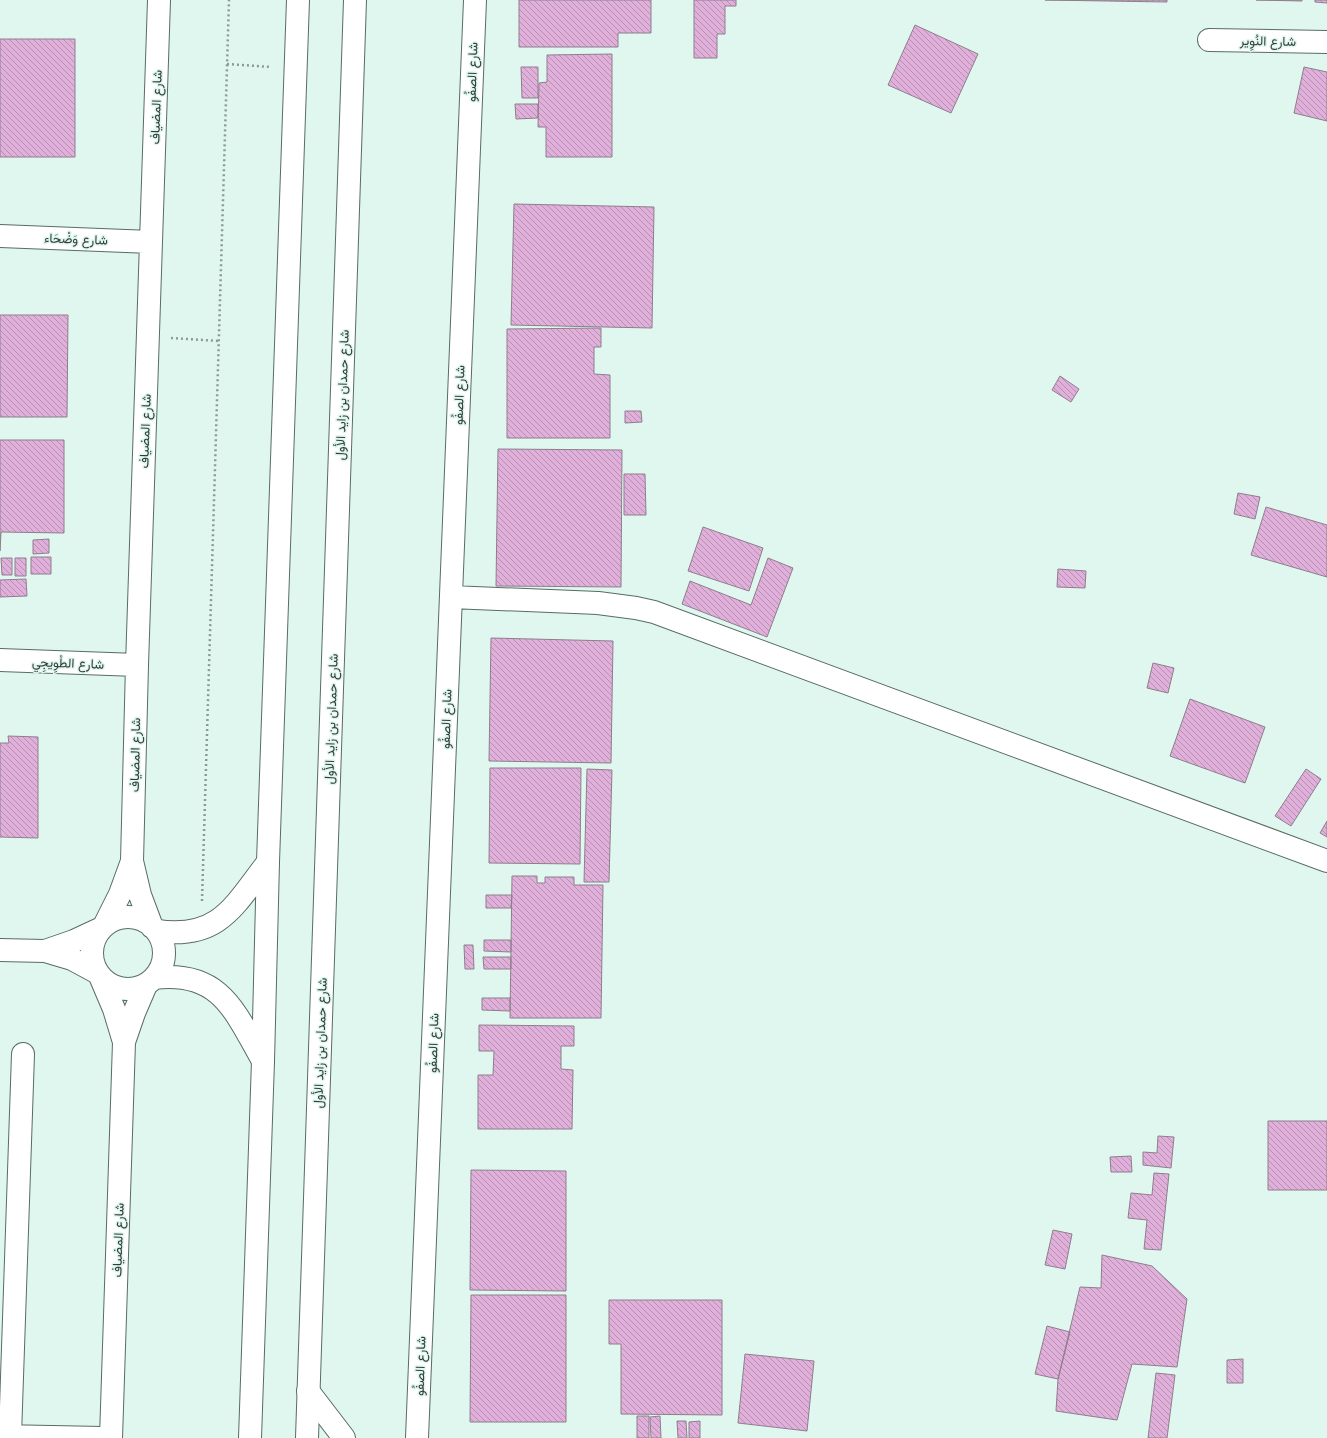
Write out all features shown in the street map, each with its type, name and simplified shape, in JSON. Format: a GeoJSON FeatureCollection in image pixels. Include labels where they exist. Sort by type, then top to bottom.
{"type":"FeatureCollection","features":[{"type":"Feature","properties":{"kind":"street","name":"شارع المضياف"},"geometry":{"type":"LineString","coordinates":[[154,929],[140,895],[132,862],[159,0]]}},
{"type":"Feature","properties":{"kind":"street"},"geometry":{"type":"LineString","coordinates":[[250,1438],[263,1061],[268,862],[298,0]]}},
{"type":"Feature","properties":{"kind":"street","name":"شارع حمدان بن زايد الأول"},"geometry":{"type":"LineString","coordinates":[[307,1438],[355,0]]}},
{"type":"Feature","properties":{"kind":"street","name":"شارع الصفُو"},"geometry":{"type":"LineString","coordinates":[[417,1438],[475,0]]}},
{"type":"Feature","properties":{"kind":"street","name":"شارع النُوِير"},"geometry":{"type":"LineString","coordinates":[[1209,40],[1327,42]]}},
{"type":"Feature","properties":{"kind":"street","name":"شارع وَضْحَاء"},"geometry":{"type":"LineString","coordinates":[[0,236],[151,242]]}},
{"type":"Feature","properties":{"kind":"street"},"geometry":{"type":"LineString","coordinates":[[451,597],[598,604],[630,607],[654,612],[1327,861]]}},
{"type":"Feature","properties":{"kind":"street","name":"شارع الطْوِيجِي"},"geometry":{"type":"LineString","coordinates":[[0,660],[137,665]]}},
{"type":"Feature","properties":{"kind":"street","name":"شارع المضياف"},"geometry":{"type":"LineString","coordinates":[[103,927],[120,894],[132,862]]}},
{"type":"Feature","properties":{"kind":"street"},"geometry":{"type":"LineString","coordinates":[[45,951],[74,941],[112,921],[128,917],[137,918],[154,929],[171,933],[201,930],[214,924],[224,915],[268,862]]}},
{"type":"Feature","properties":{"kind":"street"},"geometry":{"type":"LineString","coordinates":[[99,975],[93,964],[92,955],[96,936],[103,927]]}},
{"type":"Feature","properties":{"kind":"street"},"geometry":{"type":"LineString","coordinates":[[150,981],[160,970],[164,955],[162,940],[154,929]]}},
{"type":"Feature","properties":{"kind":"street"},"geometry":{"type":"LineString","coordinates":[[0,950],[45,951],[72,959],[99,975],[108,983],[117,988],[127,990],[137,988],[150,981],[168,976],[183,977],[197,981],[210,987],[221,995],[231,1006],[263,1061]]}},
{"type":"Feature","properties":{"kind":"street","name":"شارع المضياف"},"geometry":{"type":"LineString","coordinates":[[99,975],[114,1009],[124,1042]]}},
{"type":"Feature","properties":{"kind":"street","name":"شارع المضياف"},"geometry":{"type":"LineString","coordinates":[[111,1438],[124,1042],[134,1013],[150,981]]}},
{"type":"Feature","properties":{"kind":"street"},"geometry":{"type":"LineString","coordinates":[[23,1054],[5,1436],[102,1438]]}},
{"type":"Feature","properties":{"kind":"street"},"geometry":{"type":"LineString","coordinates":[[308,1391],[344,1438]]}},
{"type":"Feature","properties":{"kind":"path"},"geometry":{"type":"LineString","coordinates":[[201,930],[229,0]]}},
{"type":"Feature","properties":{"kind":"path"},"geometry":{"type":"LineString","coordinates":[[227,64],[295,68]]}},
{"type":"Feature","properties":{"kind":"path"},"geometry":{"type":"LineString","coordinates":[[148,337],[219,341]]}},
{"type":"Feature","properties":{"kind":"building"},"geometry":{"type":"Polygon","coordinates":[[[519,0],[651,0],[651,33],[618,33],[618,47],[519,47],[519,0]]]}},
{"type":"Feature","properties":{"kind":"building"},"geometry":{"type":"Polygon","coordinates":[[[694,0],[736,0],[736,6],[725,6],[725,34],[717,34],[717,58],[694,58],[694,0]]]}},
{"type":"Feature","properties":{"kind":"building"},"geometry":{"type":"Polygon","coordinates":[[[1045,0],[1167,0],[1167,2],[1045,0]]]}},
{"type":"Feature","properties":{"kind":"building"},"geometry":{"type":"Polygon","coordinates":[[[1256,0],[1302,0],[1302,1],[1256,0]]]}},
{"type":"Feature","properties":{"kind":"building"},"geometry":{"type":"Polygon","coordinates":[[[1315,0],[1327,0],[1327,3],[1315,2],[1315,0]]]}},
{"type":"Feature","properties":{"kind":"building"},"geometry":{"type":"Polygon","coordinates":[[[915,25],[978,54],[951,113],[888,85],[915,25]]]}},
{"type":"Feature","properties":{"kind":"building"},"geometry":{"type":"Polygon","coordinates":[[[0,39],[75,39],[75,157],[0,157],[0,39]]]}},
{"type":"Feature","properties":{"kind":"building"},"geometry":{"type":"Polygon","coordinates":[[[612,54],[612,157],[546,157],[546,127],[538,127],[539,83],[547,82],[547,55],[612,54]]]}},
{"type":"Feature","properties":{"kind":"building"},"geometry":{"type":"Polygon","coordinates":[[[521,67],[538,67],[538,98],[522,98],[521,67]]]}},
{"type":"Feature","properties":{"kind":"building"},"geometry":{"type":"Polygon","coordinates":[[[1304,67],[1327,72],[1327,121],[1294,113],[1304,67]]]}},
{"type":"Feature","properties":{"kind":"building"},"geometry":{"type":"Polygon","coordinates":[[[515,104],[538,104],[538,118],[516,119],[515,104]]]}},
{"type":"Feature","properties":{"kind":"building"},"geometry":{"type":"Polygon","coordinates":[[[514,204],[654,207],[652,328],[511,325],[514,204]]]}},
{"type":"Feature","properties":{"kind":"building"},"geometry":{"type":"Polygon","coordinates":[[[0,315],[68,315],[67,417],[0,417],[0,315]]]}},
{"type":"Feature","properties":{"kind":"building"},"geometry":{"type":"Polygon","coordinates":[[[601,328],[601,347],[594,347],[594,374],[610,375],[610,438],[507,438],[507,329],[601,328]]]}},
{"type":"Feature","properties":{"kind":"building"},"geometry":{"type":"Polygon","coordinates":[[[1060,376],[1079,389],[1071,402],[1052,390],[1060,376]]]}},
{"type":"Feature","properties":{"kind":"building"},"geometry":{"type":"Polygon","coordinates":[[[625,411],[641,411],[642,422],[625,423],[625,411]]]}},
{"type":"Feature","properties":{"kind":"building"},"geometry":{"type":"Polygon","coordinates":[[[0,440],[64,440],[64,533],[1,532],[0,551],[0,440]]]}},
{"type":"Feature","properties":{"kind":"building"},"geometry":{"type":"Polygon","coordinates":[[[498,449],[622,450],[621,587],[496,586],[498,449]]]}},
{"type":"Feature","properties":{"kind":"building"},"geometry":{"type":"Polygon","coordinates":[[[624,474],[645,474],[646,515],[624,515],[624,474]]]}},
{"type":"Feature","properties":{"kind":"building"},"geometry":{"type":"Polygon","coordinates":[[[1238,493],[1260,497],[1255,519],[1234,514],[1238,493]]]}},
{"type":"Feature","properties":{"kind":"building"},"geometry":{"type":"Polygon","coordinates":[[[1266,507],[1327,525],[1327,577],[1251,555],[1266,507]]]}},
{"type":"Feature","properties":{"kind":"building"},"geometry":{"type":"Polygon","coordinates":[[[703,527],[763,548],[749,591],[688,571],[703,527]]]}},
{"type":"Feature","properties":{"kind":"building"},"geometry":{"type":"Polygon","coordinates":[[[49,539],[49,553],[33,554],[33,540],[49,539]]]}},
{"type":"Feature","properties":{"kind":"building"},"geometry":{"type":"Polygon","coordinates":[[[31,557],[51,557],[51,574],[31,574],[31,557]]]}},
{"type":"Feature","properties":{"kind":"building"},"geometry":{"type":"Polygon","coordinates":[[[1,558],[12,558],[12,575],[2,575],[1,558]]]}},
{"type":"Feature","properties":{"kind":"building"},"geometry":{"type":"Polygon","coordinates":[[[15,558],[26,558],[26,576],[15,576],[15,558]]]}},
{"type":"Feature","properties":{"kind":"building"},"geometry":{"type":"Polygon","coordinates":[[[768,558],[793,568],[767,637],[682,604],[690,581],[751,605],[768,558]]]}},
{"type":"Feature","properties":{"kind":"building"},"geometry":{"type":"Polygon","coordinates":[[[1058,569],[1086,571],[1085,588],[1057,587],[1058,569]]]}},
{"type":"Feature","properties":{"kind":"building"},"geometry":{"type":"Polygon","coordinates":[[[26,579],[27,596],[0,597],[0,580],[26,579]]]}},
{"type":"Feature","properties":{"kind":"building"},"geometry":{"type":"Polygon","coordinates":[[[491,638],[613,641],[611,763],[489,761],[491,638]]]}},
{"type":"Feature","properties":{"kind":"building"},"geometry":{"type":"Polygon","coordinates":[[[1153,663],[1174,668],[1168,693],[1147,688],[1153,663]]]}},
{"type":"Feature","properties":{"kind":"building"},"geometry":{"type":"Polygon","coordinates":[[[1190,699],[1265,727],[1245,783],[1170,756],[1190,699]]]}},
{"type":"Feature","properties":{"kind":"building"},"geometry":{"type":"Polygon","coordinates":[[[8,736],[38,737],[38,838],[0,837],[0,743],[9,743],[8,736]]]}},
{"type":"Feature","properties":{"kind":"building"},"geometry":{"type":"Polygon","coordinates":[[[490,768],[581,768],[580,864],[489,863],[490,768]]]}},
{"type":"Feature","properties":{"kind":"building"},"geometry":{"type":"Polygon","coordinates":[[[587,769],[612,770],[609,882],[584,882],[587,769]]]}},
{"type":"Feature","properties":{"kind":"building"},"geometry":{"type":"Polygon","coordinates":[[[1306,769],[1321,779],[1291,826],[1275,816],[1306,769]]]}},
{"type":"Feature","properties":{"kind":"building"},"geometry":{"type":"Polygon","coordinates":[[[1327,821],[1327,837],[1320,833],[1327,821]]]}},
{"type":"Feature","properties":{"kind":"building"},"geometry":{"type":"Polygon","coordinates":[[[512,876],[537,876],[537,883],[545,883],[545,877],[574,877],[574,885],[603,885],[601,1018],[510,1018],[512,876]]]}},
{"type":"Feature","properties":{"kind":"building"},"geometry":{"type":"Polygon","coordinates":[[[486,895],[512,895],[511,908],[486,908],[486,895]]]}},
{"type":"Feature","properties":{"kind":"building"},"geometry":{"type":"Polygon","coordinates":[[[484,940],[511,940],[511,952],[484,951],[484,940]]]}},
{"type":"Feature","properties":{"kind":"building"},"geometry":{"type":"Polygon","coordinates":[[[464,945],[473,945],[474,969],[465,969],[464,945]]]}},
{"type":"Feature","properties":{"kind":"building"},"geometry":{"type":"Polygon","coordinates":[[[483,957],[511,957],[511,969],[484,969],[483,957]]]}},
{"type":"Feature","properties":{"kind":"building"},"geometry":{"type":"Polygon","coordinates":[[[482,998],[510,998],[510,1011],[482,1010],[482,998]]]}},
{"type":"Feature","properties":{"kind":"building"},"geometry":{"type":"Polygon","coordinates":[[[479,1025],[574,1026],[574,1046],[561,1046],[561,1069],[573,1070],[572,1129],[478,1129],[478,1075],[493,1075],[494,1051],[479,1051],[479,1025]]]}},
{"type":"Feature","properties":{"kind":"building"},"geometry":{"type":"Polygon","coordinates":[[[1268,1121],[1327,1121],[1327,1190],[1268,1190],[1268,1121]]]}},
{"type":"Feature","properties":{"kind":"building"},"geometry":{"type":"Polygon","coordinates":[[[1158,1136],[1174,1137],[1171,1168],[1143,1165],[1143,1152],[1157,1153],[1158,1136]]]}},
{"type":"Feature","properties":{"kind":"building"},"geometry":{"type":"Polygon","coordinates":[[[1131,1156],[1132,1172],[1111,1172],[1110,1157],[1131,1156]]]}},
{"type":"Feature","properties":{"kind":"building"},"geometry":{"type":"Polygon","coordinates":[[[471,1170],[566,1171],[566,1291],[470,1290],[471,1170]]]}},
{"type":"Feature","properties":{"kind":"building"},"geometry":{"type":"Polygon","coordinates":[[[1154,1173],[1169,1174],[1161,1250],[1144,1249],[1147,1220],[1128,1218],[1131,1193],[1152,1195],[1154,1173]]]}},
{"type":"Feature","properties":{"kind":"building"},"geometry":{"type":"Polygon","coordinates":[[[1053,1230],[1072,1234],[1065,1269],[1045,1265],[1053,1230]]]}},
{"type":"Feature","properties":{"kind":"building"},"geometry":{"type":"Polygon","coordinates":[[[1102,1255],[1152,1266],[1187,1299],[1177,1367],[1132,1364],[1117,1420],[1056,1411],[1058,1379],[1080,1287],[1101,1288],[1102,1255]]]}},
{"type":"Feature","properties":{"kind":"building"},"geometry":{"type":"Polygon","coordinates":[[[471,1295],[566,1295],[566,1422],[470,1422],[471,1295]]]}},
{"type":"Feature","properties":{"kind":"building"},"geometry":{"type":"Polygon","coordinates":[[[609,1300],[722,1300],[722,1415],[621,1414],[621,1344],[609,1344],[609,1300]]]}},
{"type":"Feature","properties":{"kind":"building"},"geometry":{"type":"Polygon","coordinates":[[[1047,1326],[1070,1332],[1058,1379],[1035,1374],[1047,1326]]]}},
{"type":"Feature","properties":{"kind":"building"},"geometry":{"type":"Polygon","coordinates":[[[745,1354],[814,1361],[807,1431],[738,1423],[745,1354]]]}},
{"type":"Feature","properties":{"kind":"building"},"geometry":{"type":"Polygon","coordinates":[[[1243,1359],[1243,1383],[1227,1383],[1227,1360],[1243,1359]]]}},
{"type":"Feature","properties":{"kind":"building"},"geometry":{"type":"Polygon","coordinates":[[[1156,1373],[1175,1375],[1167,1438],[1148,1438],[1156,1373]]]}},
{"type":"Feature","properties":{"kind":"building"},"geometry":{"type":"Polygon","coordinates":[[[637,1416],[649,1416],[649,1438],[637,1438],[637,1416]]]}},
{"type":"Feature","properties":{"kind":"building"},"geometry":{"type":"Polygon","coordinates":[[[660,1416],[661,1438],[651,1438],[650,1417],[660,1416]]]}},
{"type":"Feature","properties":{"kind":"building"},"geometry":{"type":"Polygon","coordinates":[[[677,1421],[686,1421],[687,1438],[678,1438],[677,1421]]]}},
{"type":"Feature","properties":{"kind":"building"},"geometry":{"type":"Polygon","coordinates":[[[700,1421],[700,1438],[689,1438],[689,1422],[700,1421]]]}}]}
